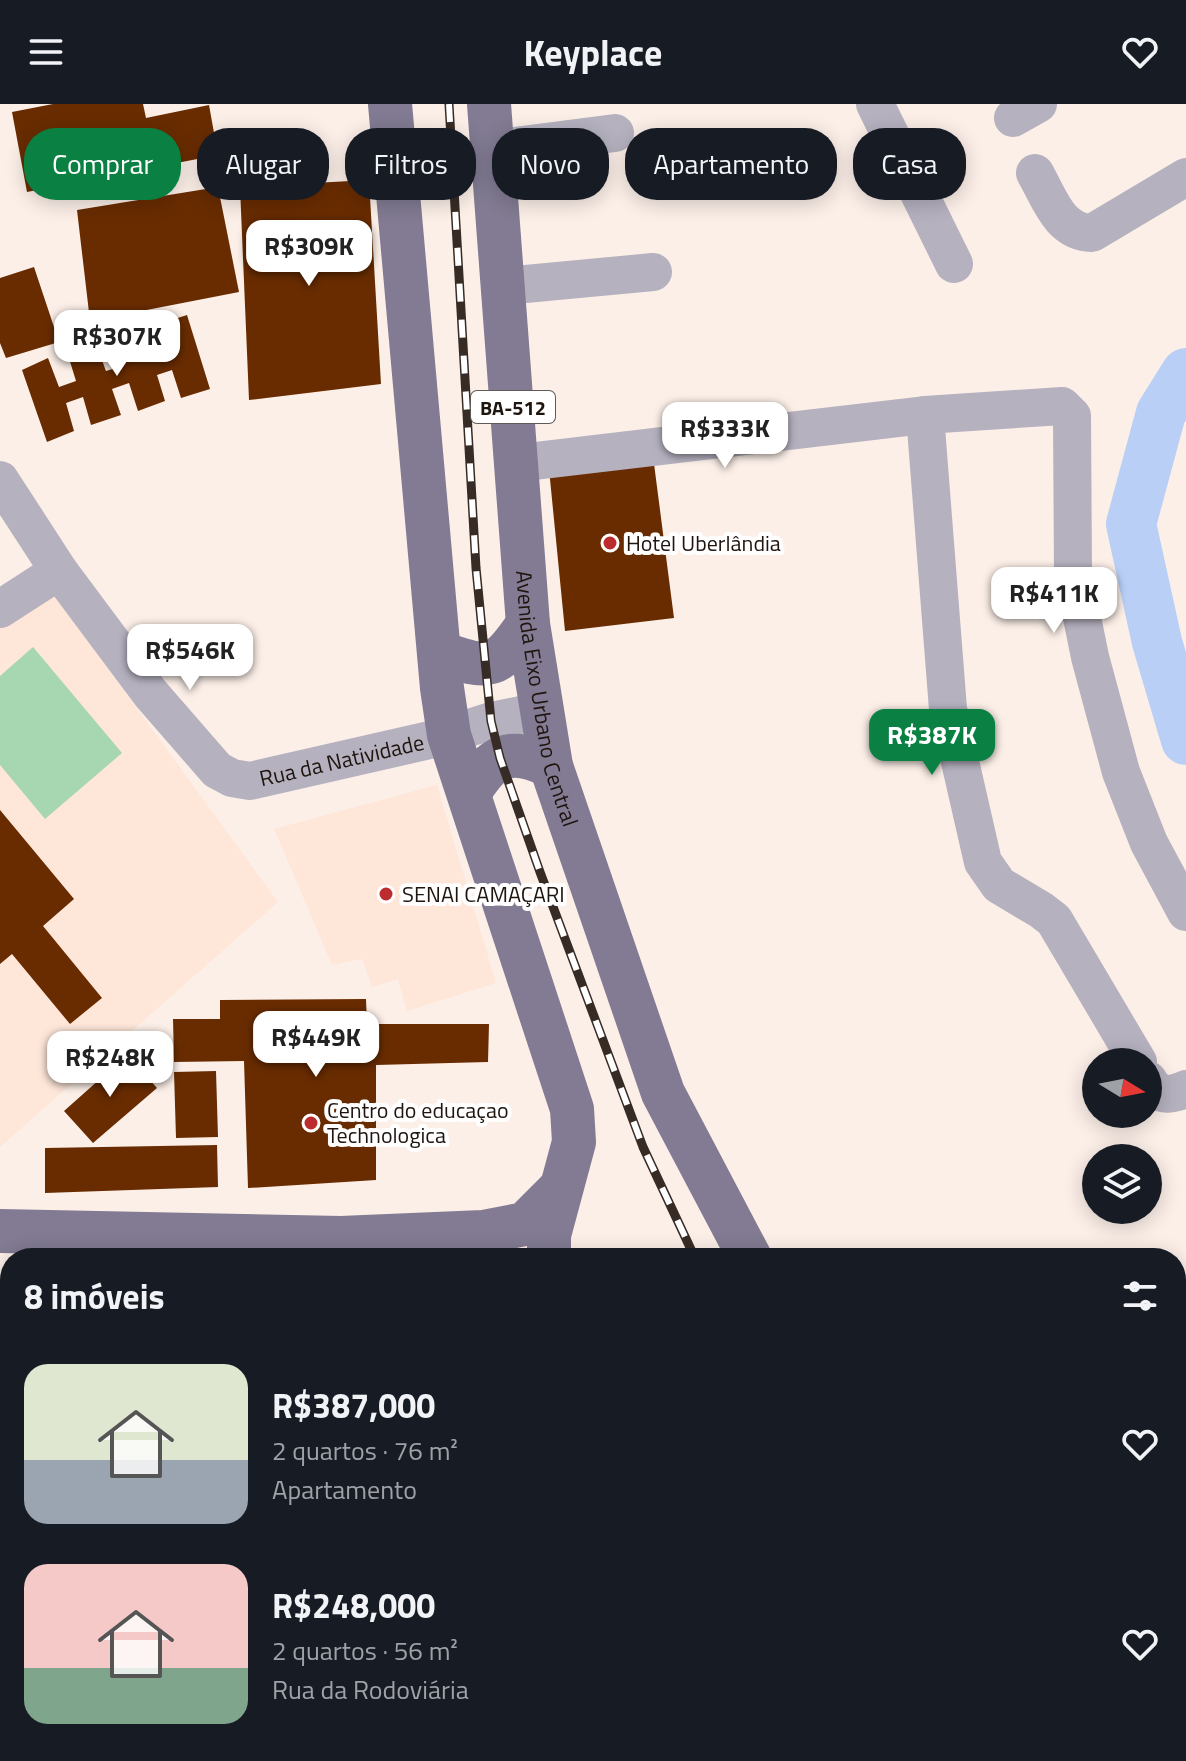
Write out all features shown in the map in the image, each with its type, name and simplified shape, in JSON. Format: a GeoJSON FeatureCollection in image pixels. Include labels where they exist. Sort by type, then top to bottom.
{"type":"FeatureCollection","features":[{"type":"Feature","properties":{"kind":"main road"},"geometry":{"type":"LineString","coordinates":[[390,104],[449,735],[572,1109],[574,1142],[549,1235],[549,1248]]}},
{"type":"Feature","properties":{"kind":"main road","name":"Avenida Eixo Urbano Central"},"geometry":{"type":"LineString","coordinates":[[489,104],[492,138]]}},
{"type":"Feature","properties":{"kind":"main road","name":"Avenida Eixo Urbano Central"},"geometry":{"type":"LineString","coordinates":[[497,200],[528,624],[551,766],[663,1093],[745,1248]]}},
{"type":"Feature","properties":{"kind":"main road"},"geometry":{"type":"LineString","coordinates":[[439,652],[461,661],[485,664],[496,661],[507,655],[528,624]]}},
{"type":"Feature","properties":{"kind":"main road"},"geometry":{"type":"LineString","coordinates":[[469,793],[484,769],[500,758],[530,756],[551,766]]}},
{"type":"Feature","properties":{"kind":"main road"},"geometry":{"type":"LineString","coordinates":[[8,1228],[498,1245],[525,1224],[561,1188]]}},
{"type":"Feature","properties":{"kind":"street"},"geometry":{"type":"LineString","coordinates":[[875,104],[954,264]]}},
{"type":"Feature","properties":{"kind":"street"},"geometry":{"type":"LineString","coordinates":[[609,134],[615,133]]}},
{"type":"Feature","properties":{"kind":"street"},"geometry":{"type":"LineString","coordinates":[[1035,173],[1065,225],[1078,233],[1092,233],[1186,177]]}},
{"type":"Feature","properties":{"kind":"street"},"geometry":{"type":"LineString","coordinates":[[504,286],[653,272]]}},
{"type":"Feature","properties":{"kind":"street"},"geometry":{"type":"LineString","coordinates":[[518,463],[925,415],[1062,406],[1072,416],[1073,573],[1090,657],[1121,772],[1149,843],[1186,912]]}},
{"type":"Feature","properties":{"kind":"street"},"geometry":{"type":"LineString","coordinates":[[925,415],[948,709],[983,862],[999,885],[1054,920],[1130,1048]]}},
{"type":"Feature","properties":{"kind":"street","name":"Rua da Natividade"},"geometry":{"type":"LineString","coordinates":[[0,480],[59,571],[150,693],[217,770],[232,778],[250,781],[540,711]]}},
{"type":"Feature","properties":{"kind":"street"},"geometry":{"type":"LineString","coordinates":[[0,609],[59,571]]}},
{"type":"Feature","properties":{"kind":"street"},"geometry":{"type":"LineString","coordinates":[[1162,1094],[1172,1095],[1186,1089]]}},
{"type":"Feature","properties":{"kind":"shaded area"},"geometry":{"type":"Polygon","coordinates":[[[52,592],[278,902],[0,1147],[0,626],[52,592]]]}},
{"type":"Feature","properties":{"kind":"shaded area","name":"SENAI CAMAÇARI"},"geometry":{"type":"Polygon","coordinates":[[[437,785],[496,983],[407,1011],[398,979],[372,987],[362,959],[332,965],[274,829],[437,785]]]}},
{"type":"Feature","properties":{"kind":"green space"},"geometry":{"type":"Polygon","coordinates":[[[33,647],[122,753],[45,819],[0,765],[0,676],[33,647]]]}},
{"type":"Feature","properties":{"kind":"building"},"geometry":{"type":"Polygon","coordinates":[[[53,104],[143,104],[146,118],[209,105],[213,128],[197,128],[197,159],[181,162],[181,128],[24,128],[24,176],[12,112],[53,104]]]}},
{"type":"Feature","properties":{"kind":"building"},"geometry":{"type":"Polygon","coordinates":[[[345,181],[345,200],[370,200],[381,384],[249,400],[241,200],[329,200],[329,182],[345,181]]]}},
{"type":"Feature","properties":{"kind":"building"},"geometry":{"type":"Polygon","coordinates":[[[197,190],[197,200],[221,200],[239,292],[90,321],[77,210],[138,200],[181,200],[181,193],[197,190]]]}},
{"type":"Feature","properties":{"kind":"building"},"geometry":{"type":"Polygon","coordinates":[[[34,267],[59,342],[6,358],[0,343],[0,278],[34,267]]]}},
{"type":"Feature","properties":{"kind":"building"},"geometry":{"type":"Polygon","coordinates":[[[187,315],[210,389],[181,398],[172,370],[157,375],[165,401],[138,411],[129,383],[112,389],[121,415],[91,425],[83,397],[66,403],[74,431],[47,442],[22,370],[48,358],[59,387],[76,381],[68,355],[96,344],[106,371],[122,366],[112,340],[141,330],[151,359],[166,354],[156,325],[187,315]]]}},
{"type":"Feature","properties":{"kind":"building","name":"Hotel Uberlândia"},"geometry":{"type":"Polygon","coordinates":[[[653,456],[674,618],[565,631],[549,469],[653,456]]]}},
{"type":"Feature","properties":{"kind":"building"},"geometry":{"type":"Polygon","coordinates":[[[0,810],[74,899],[43,926],[102,998],[70,1024],[12,954],[0,964],[0,810]]]}},
{"type":"Feature","properties":{"kind":"building","name":"Centro do educaçao Technologica"},"geometry":{"type":"Polygon","coordinates":[[[366,999],[367,1024],[489,1024],[488,1062],[376,1065],[376,1180],[248,1188],[244,1061],[174,1062],[173,1019],[220,1019],[220,1000],[366,999]]]}},
{"type":"Feature","properties":{"kind":"building"},"geometry":{"type":"Polygon","coordinates":[[[127,1055],[157,1088],[93,1143],[64,1111],[127,1055]]]}},
{"type":"Feature","properties":{"kind":"building"},"geometry":{"type":"Polygon","coordinates":[[[216,1071],[218,1137],[176,1138],[174,1072],[216,1071]]]}},
{"type":"Feature","properties":{"kind":"building"},"geometry":{"type":"Polygon","coordinates":[[[217,1145],[218,1187],[45,1193],[45,1148],[217,1145]]]}},
{"type":"Feature","properties":{"kind":"waterway"},"geometry":{"type":"LineString","coordinates":[[1186,373],[1161,413],[1131,524],[1157,642],[1186,740]]}},
{"type":"Feature","properties":{"kind":"railway"},"geometry":{"type":"LineString","coordinates":[[449,104],[476,568],[491,721],[500,758],[540,872],[643,1147],[690,1248]]}},
{"type":"Feature","properties":{"kind":"place","name":"Hotel Uberlândia"},"geometry":{"type":"Point","coordinates":[610,543]}},
{"type":"Feature","properties":{"kind":"place","name":"SENAI CAMAÇARI"},"geometry":{"type":"Point","coordinates":[386,894]}},
{"type":"Feature","properties":{"kind":"place","name":"Centro do educaçao Technologica"},"geometry":{"type":"Point","coordinates":[311,1123]}}]}
